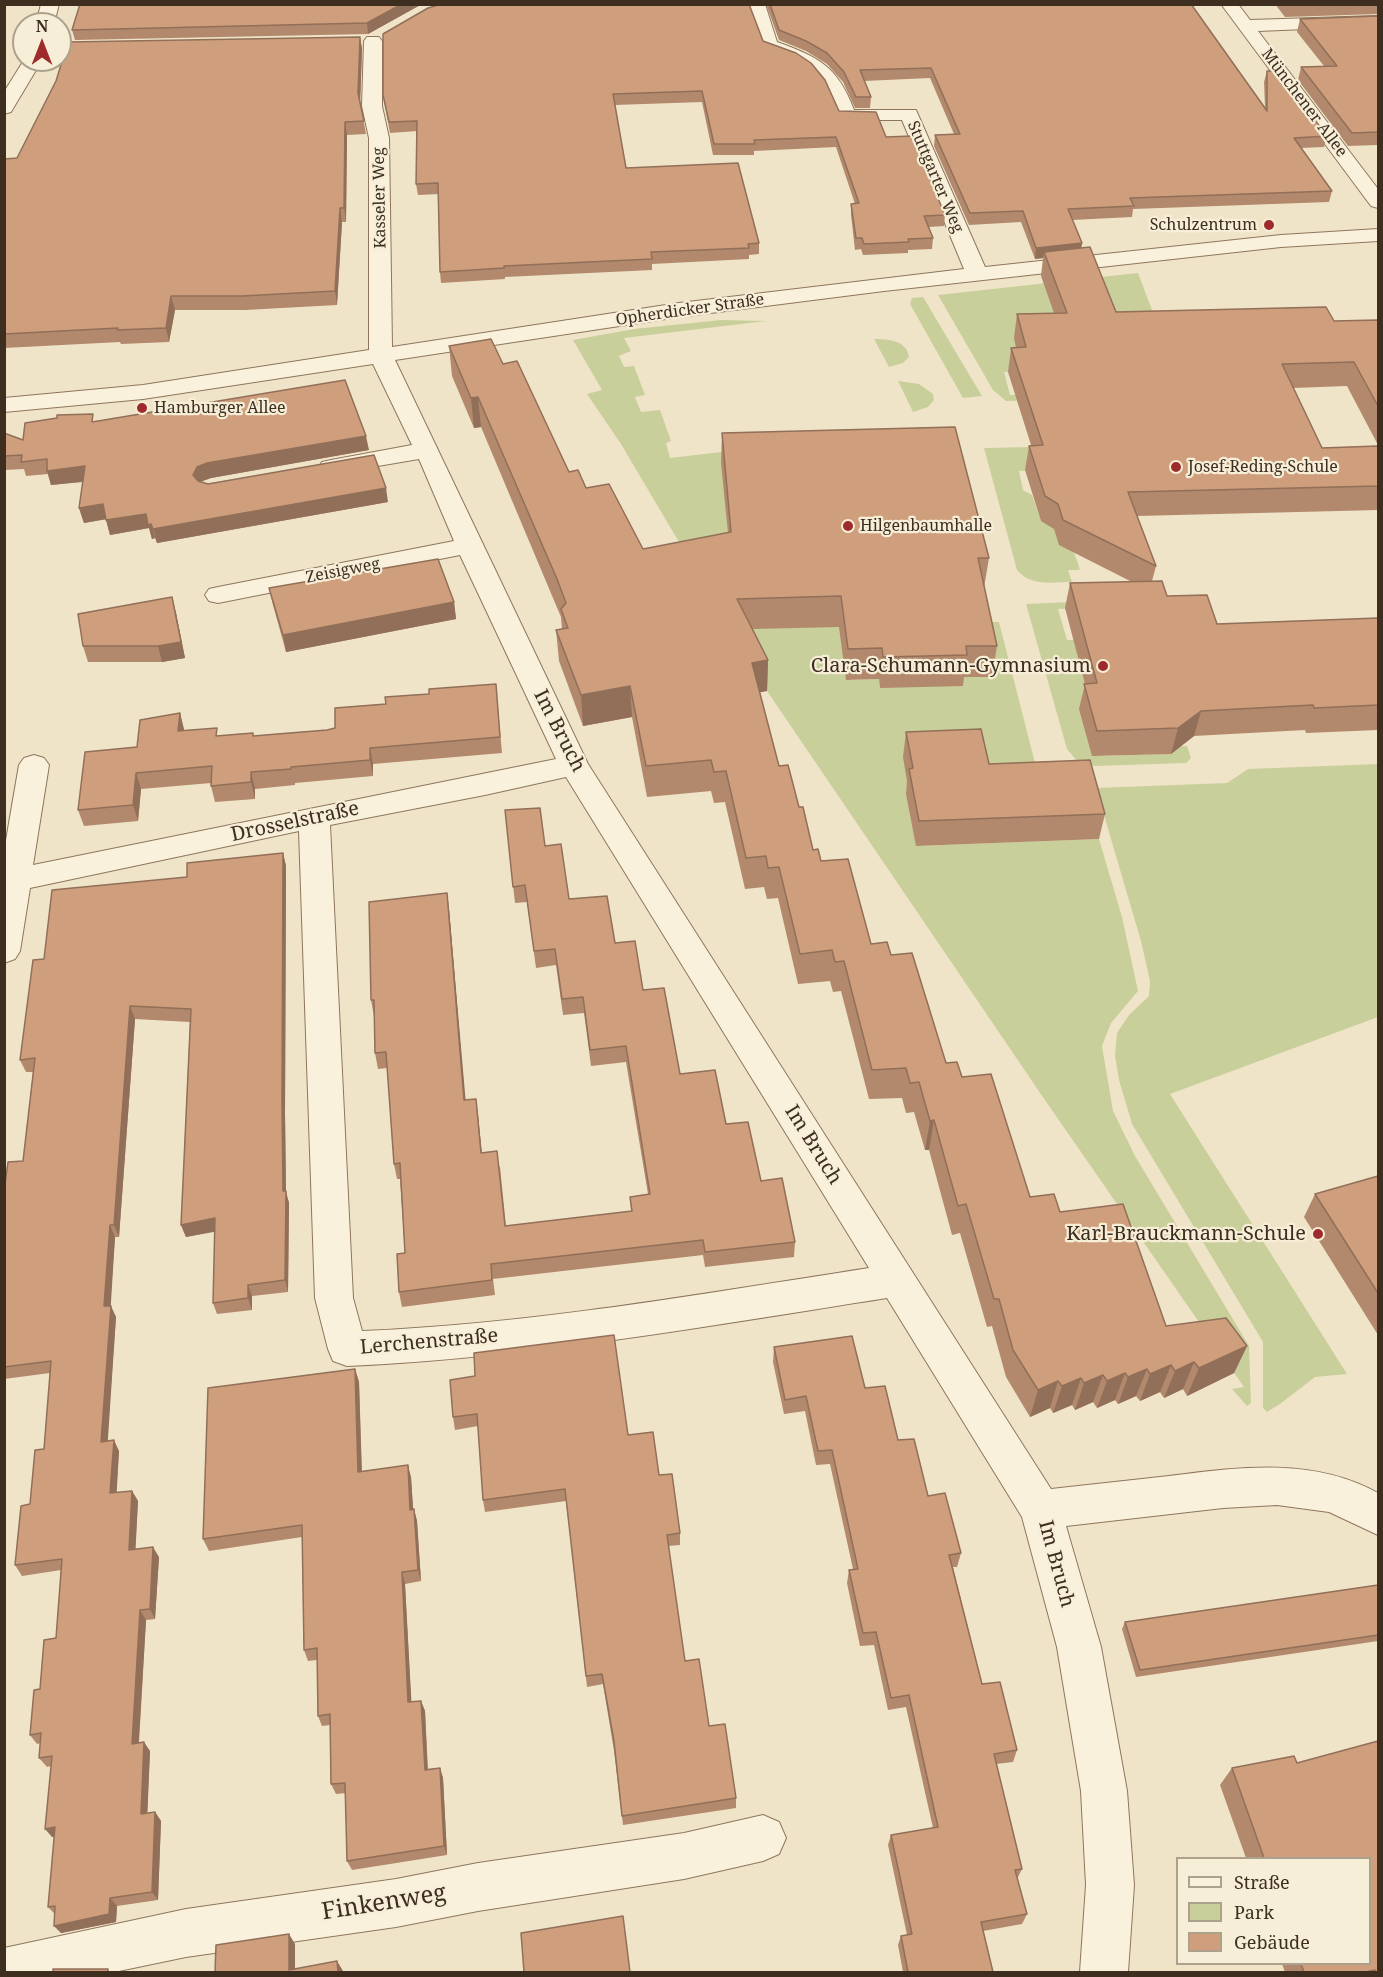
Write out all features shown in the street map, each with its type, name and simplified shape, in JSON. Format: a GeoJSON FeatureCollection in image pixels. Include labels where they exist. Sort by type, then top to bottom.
{"type":"FeatureCollection","features":[{"type":"Feature","properties":{"kind":"street","name":"Stuttgarter Weg"},"geometry":{"type":"LineString","coordinates":[[756,4],[769,45],[819,65],[838,89],[847,116],[909,114],[977,274]]}},
{"type":"Feature","properties":{"kind":"street","name":"Münchener Allee"},"geometry":{"type":"LineString","coordinates":[[1229,4],[1378,202]]}},
{"type":"Feature","properties":{"kind":"street"},"geometry":{"type":"LineString","coordinates":[[1245,26],[1378,21]]}},
{"type":"Feature","properties":{"kind":"street","name":"Kasseler Weg"},"geometry":{"type":"LineString","coordinates":[[350,41],[382,36],[372,106],[379,138],[381,356]]}},
{"type":"Feature","properties":{"kind":"street"},"geometry":{"type":"LineString","coordinates":[[4,108],[26,72]]}},
{"type":"Feature","properties":{"kind":"street","name":"Opherdicker Straße"},"geometry":{"type":"LineString","coordinates":[[4,405],[143,393],[679,310],[977,274],[1281,241],[1378,235]]}},
{"type":"Feature","properties":{"kind":"street","name":"Im Bruch"},"geometry":{"type":"LineString","coordinates":[[381,356],[574,765],[1041,1510],[1079,1647],[1104,1791],[1110,1885],[1104,1972]]}},
{"type":"Feature","properties":{"kind":"street"},"geometry":{"type":"LineString","coordinates":[[313,470],[427,450]]}},
{"type":"Feature","properties":{"kind":"street","name":"Zeisigweg"},"geometry":{"type":"LineString","coordinates":[[218,595],[469,546]]}},
{"type":"Feature","properties":{"kind":"street"},"geometry":{"type":"LineString","coordinates":[[4,951],[34,765]]}},
{"type":"Feature","properties":{"kind":"street","name":"Drosselstraße"},"geometry":{"type":"LineString","coordinates":[[16,880],[574,765]]}},
{"type":"Feature","properties":{"kind":"street","name":"Lerchenstraße"},"geometry":{"type":"LineString","coordinates":[[314,817],[334,1298],[347,1349],[437,1345],[679,1314],[898,1280]]}},
{"type":"Feature","properties":{"kind":"street"},"geometry":{"type":"LineString","coordinates":[[1041,1510],[1259,1484],[1316,1488],[1363,1505],[1378,1515]]}},
{"type":"Feature","properties":{"kind":"street","name":"Finkenweg"},"geometry":{"type":"LineString","coordinates":[[4,1972],[186,1934],[396,1903],[478,1887],[684,1856],[763,1838]]}},
{"type":"Feature","properties":{"kind":"green space"},"geometry":{"type":"Polygon","coordinates":[[[1138,273],[1160,331],[1054,371],[1004,372],[1010,395],[1054,394],[1056,400],[1006,401],[993,390],[938,295],[1138,273]]]}},
{"type":"Feature","properties":{"kind":"green space"},"geometry":{"type":"Polygon","coordinates":[[[923,297],[982,396],[963,398],[910,304],[912,298],[923,297]]]}},
{"type":"Feature","properties":{"kind":"green space"},"geometry":{"type":"Polygon","coordinates":[[[721,320],[766,321],[624,338],[631,351],[619,356],[624,367],[634,366],[645,395],[635,397],[641,412],[660,410],[671,441],[666,443],[670,458],[772,446],[879,626],[846,680],[879,679],[880,688],[961,677],[992,676],[978,622],[999,622],[1035,763],[910,794],[916,846],[1099,839],[1122,917],[1138,991],[1111,1023],[1102,1046],[1113,1111],[1135,1156],[1249,1346],[1251,1403],[1247,1406],[1232,1389],[1244,1387],[1049,1106],[767,691],[621,444],[587,394],[602,390],[573,340],[634,329],[721,320]]]}},
{"type":"Feature","properties":{"kind":"green space"},"geometry":{"type":"Polygon","coordinates":[[[874,339],[890,340],[900,344],[905,347],[909,357],[903,363],[889,367],[874,339]]]}},
{"type":"Feature","properties":{"kind":"green space"},"geometry":{"type":"Polygon","coordinates":[[[898,381],[919,384],[933,394],[934,400],[928,407],[913,412],[898,381]]]}},
{"type":"Feature","properties":{"kind":"green space"},"geometry":{"type":"Polygon","coordinates":[[[1032,447],[1039,470],[1019,471],[1023,490],[1032,495],[1041,521],[1056,529],[1071,547],[1080,570],[1068,570],[1072,582],[1035,581],[1017,570],[984,448],[1032,447]]]}},
{"type":"Feature","properties":{"kind":"green space"},"geometry":{"type":"Polygon","coordinates":[[[1096,601],[1107,607],[1058,609],[1067,640],[1074,640],[1081,669],[1093,676],[1101,756],[1161,754],[1160,747],[1187,746],[1191,758],[1186,763],[1095,766],[1077,761],[1067,749],[1026,604],[1096,601]]]}},
{"type":"Feature","properties":{"kind":"green space"},"geometry":{"type":"Polygon","coordinates":[[[1378,764],[1378,1017],[1170,1094],[1347,1374],[1315,1377],[1267,1412],[1263,1408],[1263,1342],[1132,1124],[1119,1080],[1115,1056],[1117,1033],[1129,1015],[1149,996],[1150,981],[1141,941],[1096,788],[1227,783],[1248,769],[1378,764]]]}},
{"type":"Feature","properties":{"kind":"building"},"geometry":{"type":"Polygon","coordinates":[[[80,4],[402,4],[367,23],[72,30],[80,4]]]}},
{"type":"Feature","properties":{"kind":"building"},"geometry":{"type":"Polygon","coordinates":[[[442,4],[749,4],[763,41],[796,53],[811,63],[825,80],[839,111],[876,112],[886,137],[912,136],[945,215],[924,216],[933,238],[908,239],[909,242],[864,244],[862,238],[856,238],[851,204],[859,203],[836,137],[754,140],[755,144],[714,144],[702,91],[613,94],[626,168],[738,163],[759,243],[748,244],[749,248],[651,252],[652,259],[504,266],[504,268],[440,272],[438,183],[416,184],[417,121],[389,122],[383,95],[383,34],[428,8],[442,4]]]}},
{"type":"Feature","properties":{"kind":"building"},"geometry":{"type":"Polygon","coordinates":[[[770,4],[1191,4],[1267,111],[1267,71],[1278,71],[1327,136],[1294,138],[1332,191],[1130,198],[1134,206],[1068,209],[1082,243],[1036,248],[1023,211],[970,213],[935,135],[960,134],[931,68],[860,70],[871,97],[856,97],[844,72],[827,53],[779,30],[770,4]]]}},
{"type":"Feature","properties":{"kind":"building"},"geometry":{"type":"Polygon","coordinates":[[[1378,16],[1378,132],[1352,133],[1301,67],[1337,66],[1300,19],[1378,16]]]}},
{"type":"Feature","properties":{"kind":"building"},"geometry":{"type":"Polygon","coordinates":[[[360,37],[358,93],[364,121],[345,122],[344,208],[340,208],[335,291],[242,296],[171,296],[166,328],[4,334],[4,159],[17,158],[59,72],[72,72],[72,42],[360,37]]]}},
{"type":"Feature","properties":{"kind":"building"},"geometry":{"type":"Polygon","coordinates":[[[1090,247],[1116,312],[1326,307],[1334,321],[1378,320],[1378,406],[1354,362],[1282,364],[1322,448],[1378,446],[1378,486],[1128,492],[1156,566],[1063,520],[1058,504],[1045,496],[1029,446],[1043,445],[1011,348],[1026,347],[1017,314],[1067,313],[1044,252],[1090,247]]]}},
{"type":"Feature","properties":{"kind":"building"},"geometry":{"type":"Polygon","coordinates":[[[491,339],[503,364],[517,361],[569,472],[578,470],[586,488],[609,484],[643,549],[731,532],[722,433],[955,427],[989,558],[978,558],[997,646],[966,646],[967,655],[883,657],[882,648],[848,649],[841,596],[737,599],[768,660],[752,663],[779,766],[788,765],[799,807],[803,807],[813,850],[818,849],[821,861],[848,859],[871,944],[887,942],[891,955],[912,953],[946,1063],[957,1062],[962,1077],[991,1074],[1030,1197],[1054,1194],[1060,1212],[1123,1204],[1166,1326],[1226,1318],[1247,1346],[1199,1368],[1194,1362],[1175,1371],[1171,1365],[1150,1374],[1147,1369],[1128,1377],[1125,1373],[1107,1381],[1103,1375],[1084,1383],[1081,1378],[1062,1386],[1058,1381],[1038,1390],[1013,1350],[999,1299],[994,1299],[966,1204],[958,1206],[934,1120],[930,1121],[919,1082],[910,1083],[906,1068],[872,1070],[844,961],[835,962],[832,950],[800,954],[779,867],[768,868],[766,856],[746,858],[726,771],[714,772],[711,760],[646,766],[630,686],[581,695],[556,630],[568,628],[561,609],[566,603],[557,579],[478,397],[471,398],[449,346],[491,339]]]}},
{"type":"Feature","properties":{"kind":"building"},"geometry":{"type":"Polygon","coordinates":[[[345,380],[366,436],[207,463],[197,467],[193,475],[198,481],[208,484],[374,455],[386,488],[153,529],[151,524],[148,525],[146,514],[106,520],[103,504],[79,508],[85,466],[47,471],[47,459],[21,462],[22,455],[4,456],[4,433],[23,440],[25,423],[57,418],[57,415],[93,414],[92,422],[345,380]]]}},
{"type":"Feature","properties":{"kind":"building"},"geometry":{"type":"Polygon","coordinates":[[[438,559],[454,602],[283,635],[269,588],[438,559]]]}},
{"type":"Feature","properties":{"kind":"building"},"geometry":{"type":"Polygon","coordinates":[[[1162,581],[1167,596],[1207,595],[1217,624],[1378,618],[1378,705],[1314,708],[1313,705],[1201,711],[1178,728],[1097,731],[1084,684],[1097,683],[1070,583],[1162,581]]]}},
{"type":"Feature","properties":{"kind":"building"},"geometry":{"type":"Polygon","coordinates":[[[172,597],[181,642],[158,646],[83,646],[78,614],[172,597]]]}},
{"type":"Feature","properties":{"kind":"building"},"geometry":{"type":"Polygon","coordinates":[[[496,684],[500,737],[370,748],[370,760],[251,772],[251,782],[211,786],[212,766],[136,773],[133,805],[78,810],[85,752],[137,747],[140,720],[180,713],[178,731],[217,728],[216,736],[253,733],[253,736],[327,730],[335,728],[335,708],[386,704],[385,697],[429,694],[429,689],[496,684]]]}},
{"type":"Feature","properties":{"kind":"building"},"geometry":{"type":"Polygon","coordinates":[[[981,729],[989,764],[1090,760],[1105,814],[919,821],[909,769],[913,768],[906,732],[981,729]]]}},
{"type":"Feature","properties":{"kind":"building"},"geometry":{"type":"Polygon","coordinates":[[[540,808],[545,846],[561,844],[569,899],[607,896],[615,943],[635,941],[643,990],[664,988],[680,1074],[715,1070],[726,1124],[748,1122],[761,1181],[782,1178],[795,1242],[705,1252],[703,1240],[491,1264],[492,1280],[399,1292],[397,1254],[405,1253],[400,1163],[394,1164],[386,1052],[375,1053],[374,1000],[371,1000],[369,902],[447,893],[464,1100],[476,1099],[481,1153],[497,1151],[505,1226],[632,1211],[630,1197],[650,1194],[626,1046],[590,1050],[583,997],[562,999],[555,949],[534,951],[525,885],[513,887],[505,810],[540,808]]]}},
{"type":"Feature","properties":{"kind":"building"},"geometry":{"type":"Polygon","coordinates":[[[283,853],[282,1101],[283,1191],[286,1191],[285,1280],[248,1285],[248,1298],[213,1303],[215,1218],[181,1225],[191,1009],[130,1006],[114,1225],[110,1225],[104,1306],[111,1306],[101,1442],[114,1440],[110,1493],[132,1491],[129,1550],[153,1547],[150,1609],[140,1610],[132,1744],[144,1742],[141,1814],[155,1812],[152,1892],[110,1898],[109,1914],[54,1926],[55,1906],[48,1907],[55,1827],[45,1829],[52,1756],[39,1758],[41,1733],[30,1735],[34,1690],[40,1689],[44,1640],[56,1638],[62,1559],[15,1565],[21,1506],[30,1504],[35,1450],[44,1449],[51,1361],[4,1367],[4,1191],[8,1162],[23,1161],[35,1058],[20,1060],[33,960],[44,959],[52,890],[187,877],[187,863],[283,853]]]}},
{"type":"Feature","properties":{"kind":"building"},"geometry":{"type":"Polygon","coordinates":[[[1378,1176],[1378,1293],[1315,1194],[1378,1176]]]}},
{"type":"Feature","properties":{"kind":"building"},"geometry":{"type":"Polygon","coordinates":[[[614,1335],[628,1435],[653,1432],[659,1475],[672,1474],[680,1533],[667,1535],[685,1661],[699,1659],[709,1726],[725,1724],[736,1798],[622,1816],[614,1741],[602,1674],[586,1676],[565,1489],[483,1500],[477,1414],[453,1417],[450,1380],[475,1376],[474,1353],[614,1335]]]}},
{"type":"Feature","properties":{"kind":"building"},"geometry":{"type":"Polygon","coordinates":[[[852,1336],[865,1388],[885,1386],[898,1440],[914,1439],[928,1496],[945,1493],[961,1553],[949,1555],[982,1684],[1000,1682],[1017,1750],[994,1754],[1022,1869],[1015,1870],[1027,1914],[981,1922],[993,1972],[908,1972],[901,1936],[912,1934],[891,1835],[938,1827],[909,1695],[891,1698],[876,1632],[863,1633],[849,1570],[858,1569],[832,1450],[818,1451],[806,1396],[785,1400],[774,1347],[852,1336]]]}},
{"type":"Feature","properties":{"kind":"building"},"geometry":{"type":"Polygon","coordinates":[[[355,1369],[358,1472],[408,1465],[410,1510],[414,1509],[418,1570],[402,1572],[408,1702],[421,1701],[425,1770],[440,1768],[444,1846],[347,1861],[345,1783],[331,1784],[330,1714],[318,1716],[317,1648],[304,1650],[302,1525],[203,1539],[208,1388],[355,1369]]]}},
{"type":"Feature","properties":{"kind":"building"},"geometry":{"type":"Polygon","coordinates":[[[1378,1585],[1378,1635],[1140,1670],[1125,1622],[1378,1585]]]}},
{"type":"Feature","properties":{"kind":"building"},"geometry":{"type":"Polygon","coordinates":[[[1378,1741],[1378,1972],[1375,1970],[1304,1972],[1301,1965],[1371,1965],[1371,1857],[1264,1857],[1232,1768],[1294,1756],[1297,1763],[1378,1741]]]}},
{"type":"Feature","properties":{"kind":"building"},"geometry":{"type":"Polygon","coordinates":[[[623,1916],[630,1972],[524,1972],[521,1933],[623,1916]]]}},
{"type":"Feature","properties":{"kind":"building"},"geometry":{"type":"Polygon","coordinates":[[[289,1934],[289,1970],[337,1961],[338,1972],[215,1972],[216,1945],[289,1934]]]}},
{"type":"Feature","properties":{"kind":"building"},"geometry":{"type":"Polygon","coordinates":[[[53,1969],[108,1969],[108,1972],[53,1972],[53,1969]]]}},
{"type":"Feature","properties":{"kind":"place","name":"Schulzentrum"},"geometry":{"type":"Point","coordinates":[1269,225]}},
{"type":"Feature","properties":{"kind":"place","name":"Hamburger Allee"},"geometry":{"type":"Point","coordinates":[142,408]}},
{"type":"Feature","properties":{"kind":"place","name":"Josef-Reding-Schule"},"geometry":{"type":"Point","coordinates":[1176,467]}},
{"type":"Feature","properties":{"kind":"place","name":"Hilgenbaumhalle"},"geometry":{"type":"Point","coordinates":[848,526]}},
{"type":"Feature","properties":{"kind":"place","name":"Clara-Schumann-Gymnasium"},"geometry":{"type":"Point","coordinates":[1103,666]}},
{"type":"Feature","properties":{"kind":"place","name":"Karl-Brauckmann-Schule"},"geometry":{"type":"Point","coordinates":[1318,1234]}}]}
